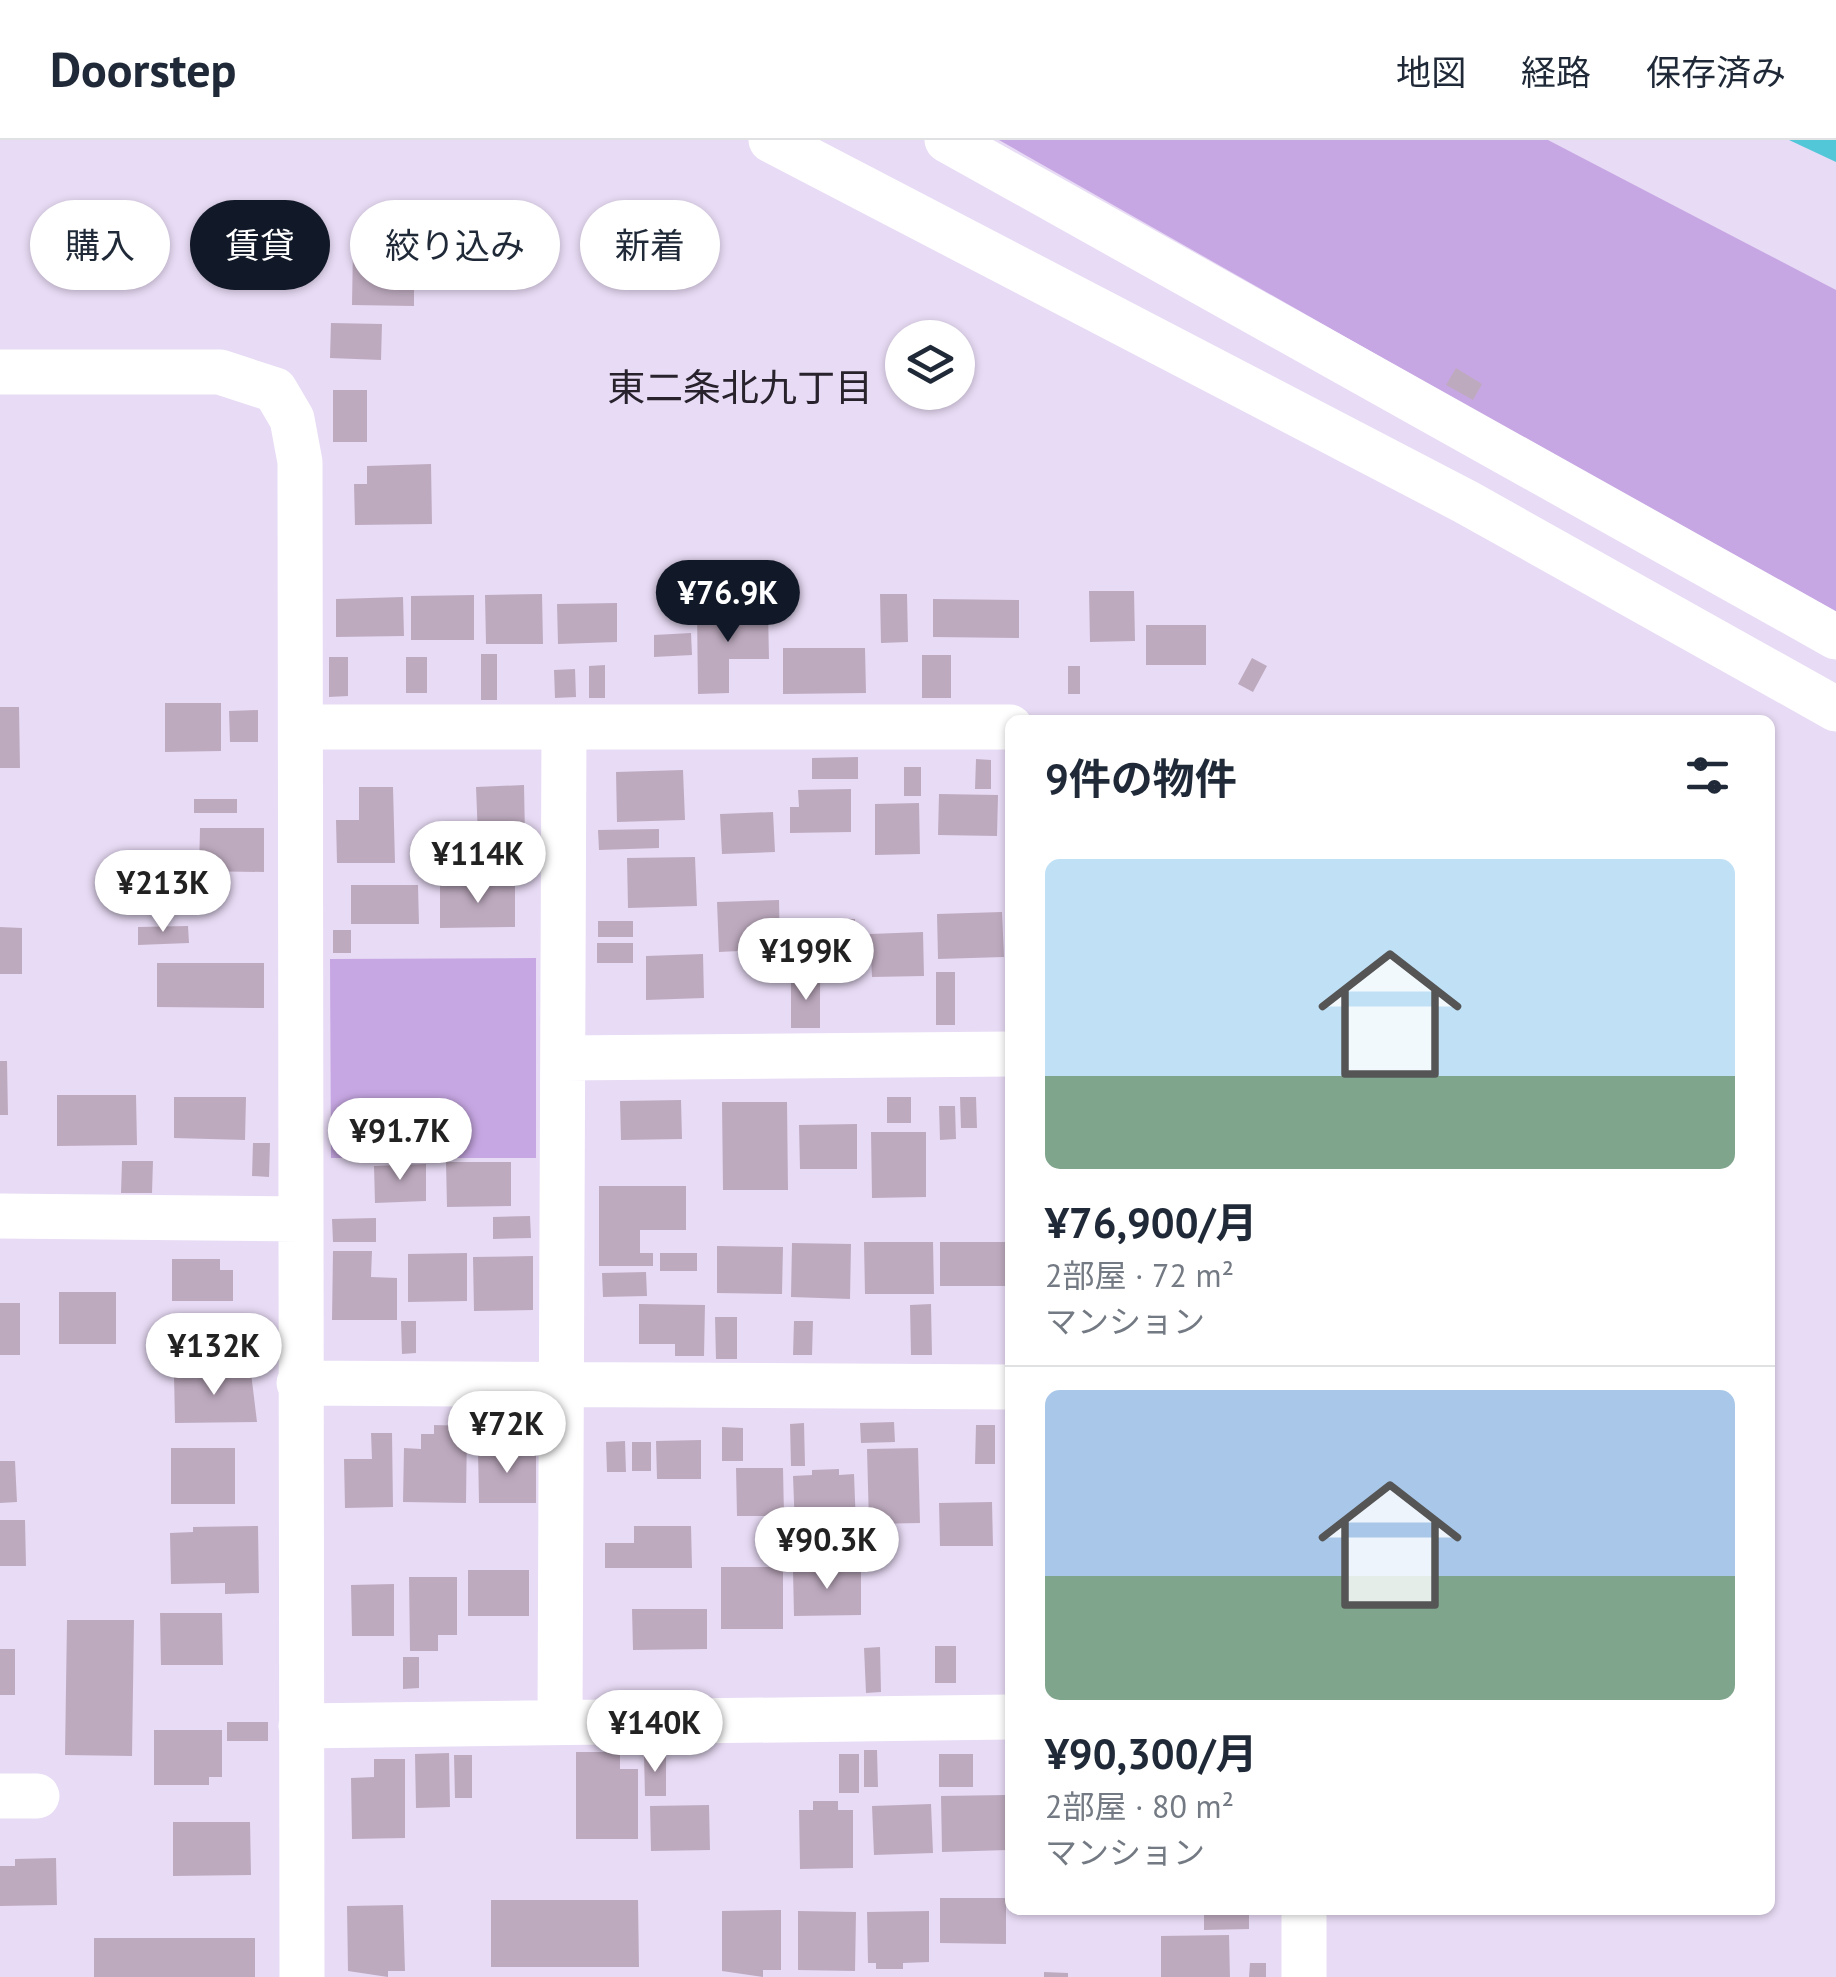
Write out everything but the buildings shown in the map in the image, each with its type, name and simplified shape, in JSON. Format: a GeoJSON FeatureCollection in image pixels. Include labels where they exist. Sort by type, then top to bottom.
{"type":"FeatureCollection","features":[{"type":"Feature","properties":{"kind":"street"},"geometry":{"type":"LineString","coordinates":[[771,140],[1466,502],[1836,708]]}},
{"type":"Feature","properties":{"kind":"street"},"geometry":{"type":"LineString","coordinates":[[947,140],[1836,637]]}},
{"type":"Feature","properties":{"kind":"street"},"geometry":{"type":"LineString","coordinates":[[0,372],[220,372],[276,390],[292,419],[300,462],[303,727],[299,1220],[302,1977]]}},
{"type":"Feature","properties":{"kind":"street"},"geometry":{"type":"LineString","coordinates":[[303,727],[1005,727]]}},
{"type":"Feature","properties":{"kind":"street"},"geometry":{"type":"LineString","coordinates":[[560,1722],[564,729]]}},
{"type":"Feature","properties":{"kind":"street"},"geometry":{"type":"LineString","coordinates":[[563,1058],[1005,1054]]}},
{"type":"Feature","properties":{"kind":"street"},"geometry":{"type":"LineString","coordinates":[[0,1216],[299,1220]]}},
{"type":"Feature","properties":{"kind":"street"},"geometry":{"type":"LineString","coordinates":[[299,1383],[1005,1387]]}},
{"type":"Feature","properties":{"kind":"street"},"geometry":{"type":"LineString","coordinates":[[300,1726],[1005,1717]]}},
{"type":"Feature","properties":{"kind":"street"},"geometry":{"type":"LineString","coordinates":[[1304,1915],[1304,1977]]}},
{"type":"Feature","properties":{"kind":"shaded area"},"geometry":{"type":"Polygon","coordinates":[[[999,140],[1548,140],[1836,290],[1836,616],[999,140]]]}},
{"type":"Feature","properties":{"kind":"shaded area"},"geometry":{"type":"Polygon","coordinates":[[[536,958],[536,1158],[331,1158],[330,959],[536,958]]]}},
{"type":"Feature","properties":{"kind":"water"},"geometry":{"type":"Polygon","coordinates":[[[1789,140],[1836,140],[1836,162],[1789,140]]]}},
{"type":"Feature","properties":{"kind":"district","name":"東二条北九丁目"},"geometry":{"type":"Point","coordinates":[740,386]}}]}
